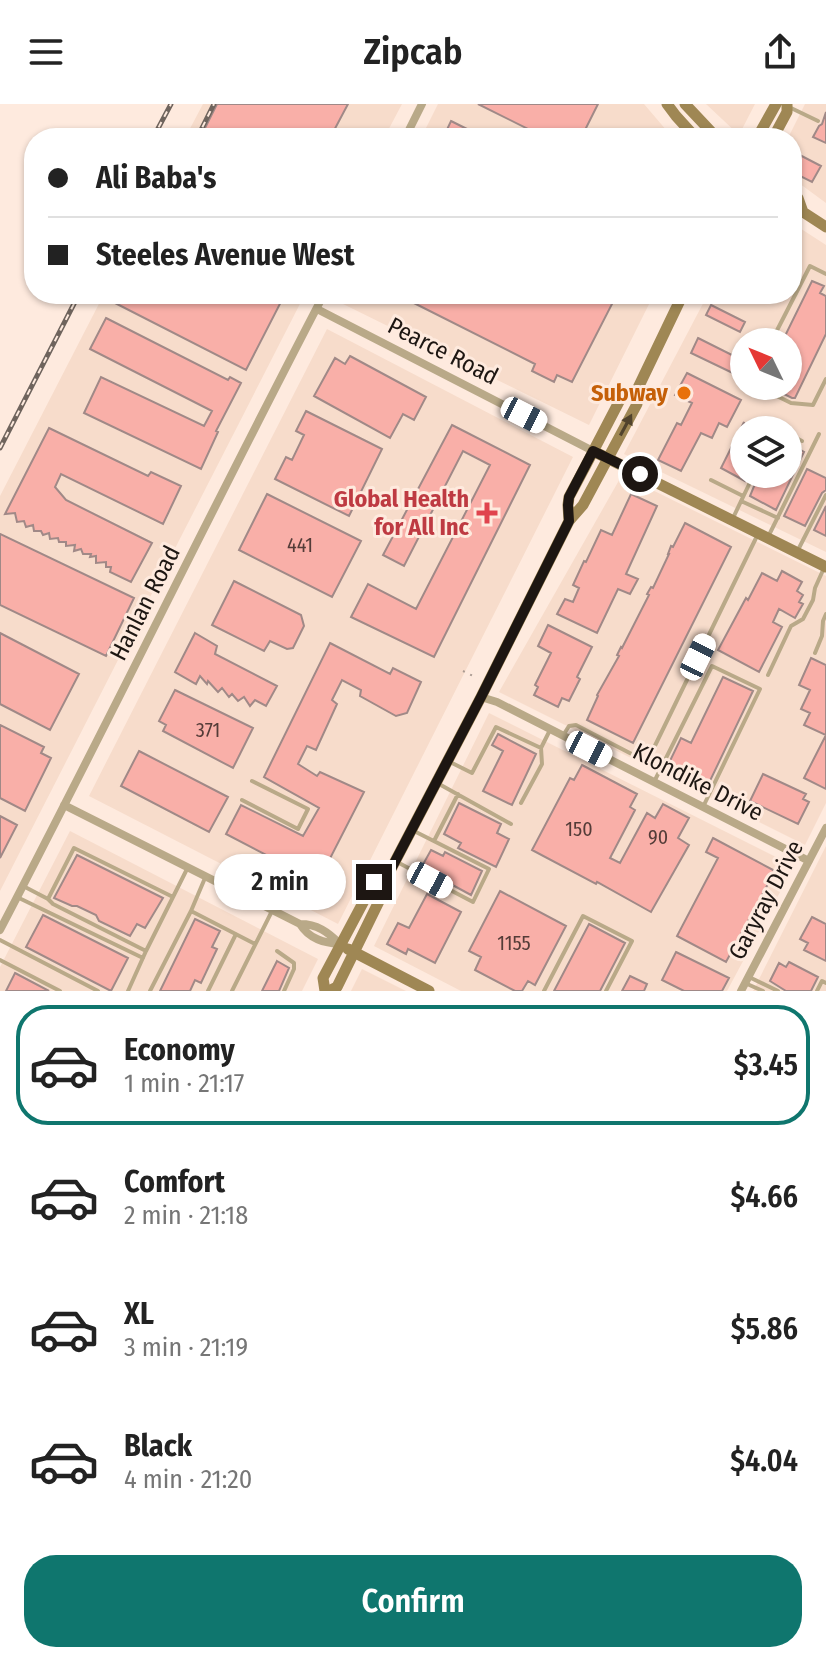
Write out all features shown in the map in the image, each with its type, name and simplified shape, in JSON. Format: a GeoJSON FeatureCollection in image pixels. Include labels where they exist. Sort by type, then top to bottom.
{"type":"FeatureCollection","features":[{"type":"Feature","properties":{"kind":"main road"},"geometry":{"type":"LineString","coordinates":[[667,104],[687,128]]}},
{"type":"Feature","properties":{"kind":"main road"},"geometry":{"type":"LineString","coordinates":[[685,104],[708,128]]}},
{"type":"Feature","properties":{"kind":"main road"},"geometry":{"type":"LineString","coordinates":[[765,128],[783,105],[787,112],[778,128]]}},
{"type":"Feature","properties":{"kind":"main road"},"geometry":{"type":"LineString","coordinates":[[802,213],[826,227]]}},
{"type":"Feature","properties":{"kind":"main road"},"geometry":{"type":"LineString","coordinates":[[389,873],[374,882],[323,978],[327,991],[337,987],[385,889],[389,873],[569,521],[583,505],[637,404],[637,390],[678,304]]}},
{"type":"Feature","properties":{"kind":"main road"},"geometry":{"type":"LineString","coordinates":[[569,521],[569,497],[622,396],[637,390]]}},
{"type":"Feature","properties":{"kind":"main road"},"geometry":{"type":"LineString","coordinates":[[593,451],[826,566]]}},
{"type":"Feature","properties":{"kind":"main road"},"geometry":{"type":"LineString","coordinates":[[341,944],[429,991]]}},
{"type":"Feature","properties":{"kind":"street"},"geometry":{"type":"LineString","coordinates":[[410,128],[422,104]]}},
{"type":"Feature","properties":{"kind":"street","name":"Hanlan Road"},"geometry":{"type":"LineString","coordinates":[[0,930],[319,304]]}},
{"type":"Feature","properties":{"kind":"street","name":"Pearce Road"},"geometry":{"type":"LineString","coordinates":[[317,309],[593,451]]}},
{"type":"Feature","properties":{"kind":"street","name":"Klondike Drive"},"geometry":{"type":"LineString","coordinates":[[481,697],[497,702],[809,861]]}},
{"type":"Feature","properties":{"kind":"street"},"geometry":{"type":"LineString","coordinates":[[64,805],[300,924],[311,924],[329,933],[341,944]]}},
{"type":"Feature","properties":{"kind":"street","name":"Garyray Drive"},"geometry":{"type":"LineString","coordinates":[[745,984],[826,828]]}},
{"type":"Feature","properties":{"kind":"lane"},"geometry":{"type":"LineString","coordinates":[[783,105],[818,121]]}},
{"type":"Feature","properties":{"kind":"lane"},"geometry":{"type":"LineString","coordinates":[[802,282],[810,266],[826,274]]}},
{"type":"Feature","properties":{"kind":"lane"},"geometry":{"type":"LineString","coordinates":[[778,328],[790,304]]}},
{"type":"Feature","properties":{"kind":"lane"},"geometry":{"type":"LineString","coordinates":[[785,400],[813,405],[826,379]]}},
{"type":"Feature","properties":{"kind":"lane"},"geometry":{"type":"LineString","coordinates":[[563,736],[569,726],[576,725],[647,762],[763,535],[778,518],[819,434]]}},
{"type":"Feature","properties":{"kind":"lane"},"geometry":{"type":"LineString","coordinates":[[711,480],[778,518]]}},
{"type":"Feature","properties":{"kind":"lane"},"geometry":{"type":"LineString","coordinates":[[732,520],[747,488]]}},
{"type":"Feature","properties":{"kind":"lane"},"geometry":{"type":"LineString","coordinates":[[797,552],[826,495]]}},
{"type":"Feature","properties":{"kind":"lane"},"geometry":{"type":"LineString","coordinates":[[768,675],[791,626],[803,619],[826,566]]}},
{"type":"Feature","properties":{"kind":"lane"},"geometry":{"type":"LineString","coordinates":[[815,653],[826,614]]}},
{"type":"Feature","properties":{"kind":"lane"},"geometry":{"type":"LineString","coordinates":[[654,782],[712,666],[760,689],[703,807]]}},
{"type":"Feature","properties":{"kind":"lane"},"geometry":{"type":"LineString","coordinates":[[448,761],[472,773],[496,727],[541,748]]}},
{"type":"Feature","properties":{"kind":"lane"},"geometry":{"type":"LineString","coordinates":[[521,803],[542,764],[541,748],[551,729]]}},
{"type":"Feature","properties":{"kind":"lane"},"geometry":{"type":"LineString","coordinates":[[242,800],[298,829],[308,809],[252,781]]}},
{"type":"Feature","properties":{"kind":"lane"},"geometry":{"type":"LineString","coordinates":[[437,783],[511,824]]}},
{"type":"Feature","properties":{"kind":"lane"},"geometry":{"type":"LineString","coordinates":[[434,841],[458,794]]}},
{"type":"Feature","properties":{"kind":"lane"},"geometry":{"type":"LineString","coordinates":[[395,861],[473,902],[489,869],[412,830]]}},
{"type":"Feature","properties":{"kind":"lane"},"geometry":{"type":"LineString","coordinates":[[48,899],[74,848],[173,897]]}},
{"type":"Feature","properties":{"kind":"lane"},"geometry":{"type":"LineString","coordinates":[[128,991],[189,867]]}},
{"type":"Feature","properties":{"kind":"lane"},"geometry":{"type":"LineString","coordinates":[[150,991],[206,876]]}},
{"type":"Feature","properties":{"kind":"lane"},"geometry":{"type":"LineString","coordinates":[[23,886],[146,951]]}},
{"type":"Feature","properties":{"kind":"lane"},"geometry":{"type":"LineString","coordinates":[[17,897],[143,958]]}},
{"type":"Feature","properties":{"kind":"lane"},"geometry":{"type":"LineString","coordinates":[[232,991],[272,910]]}},
{"type":"Feature","properties":{"kind":"lane"},"geometry":{"type":"LineString","coordinates":[[191,911],[255,944]]}},
{"type":"Feature","properties":{"kind":"lane"},"geometry":{"type":"LineString","coordinates":[[544,991],[583,916],[632,941],[606,991]]}},
{"type":"Feature","properties":{"kind":"lane"},"geometry":{"type":"LineString","coordinates":[[208,991],[236,934]]}},
{"type":"Feature","properties":{"kind":"lane"},"geometry":{"type":"LineString","coordinates":[[0,940],[98,991]]}},
{"type":"Feature","properties":{"kind":"lane"},"geometry":{"type":"LineString","coordinates":[[277,951],[294,963],[284,991]]}},
{"type":"Feature","properties":{"kind":"lane"},"geometry":{"type":"LineString","coordinates":[[0,960],[60,991]]}},
{"type":"Feature","properties":{"kind":"lane"},"geometry":{"type":"LineString","coordinates":[[817,991],[822,981],[826,983]]}},
{"type":"Feature","properties":{"kind":"lane"},"geometry":{"type":"LineString","coordinates":[[745,984],[763,991]]}},
{"type":"Feature","properties":{"kind":"lane"},"geometry":{"type":"LineString","coordinates":[[745,984],[778,991]]}},
{"type":"Feature","properties":{"kind":"path"},"geometry":{"type":"LineString","coordinates":[[463,671],[473,676]]}},
{"type":"Feature","properties":{"kind":"shaded area"},"geometry":{"type":"Polygon","coordinates":[[[203,104],[402,104],[389,128],[190,128],[203,104]]]}},
{"type":"Feature","properties":{"kind":"shaded area"},"geometry":{"type":"Polygon","coordinates":[[[438,104],[644,104],[664,128],[426,128],[438,104]]]}},
{"type":"Feature","properties":{"kind":"shaded area"},"geometry":{"type":"Polygon","coordinates":[[[706,104],[755,104],[743,128],[732,128],[706,104]]]}},
{"type":"Feature","properties":{"kind":"shaded area"},"geometry":{"type":"Polygon","coordinates":[[[805,104],[826,104],[826,203],[802,185],[802,128],[793,128],[805,104]]]}},
{"type":"Feature","properties":{"kind":"shaded area"},"geometry":{"type":"Polygon","coordinates":[[[802,229],[826,245],[826,552],[624,454],[703,304],[802,304],[802,229]]]}},
{"type":"Feature","properties":{"kind":"shaded area"},"geometry":{"type":"Polygon","coordinates":[[[99,304],[300,304],[0,891],[0,496],[99,304]]]}},
{"type":"Feature","properties":{"kind":"shaded area"},"geometry":{"type":"Polygon","coordinates":[[[343,304],[649,304],[589,425],[343,304]]]}},
{"type":"Feature","properties":{"kind":"shaded area"},"geometry":{"type":"Polygon","coordinates":[[[327,329],[573,457],[338,924],[89,796],[327,329]]]}},
{"type":"Feature","properties":{"kind":"shaded area"},"geometry":{"type":"Polygon","coordinates":[[[622,475],[826,576],[826,803],[805,845],[499,692],[622,475]]]}},
{"type":"Feature","properties":{"kind":"shaded area"},"geometry":{"type":"Polygon","coordinates":[[[489,713],[794,866],[727,991],[461,991],[374,946],[489,713]]]}},
{"type":"Feature","properties":{"kind":"shaded area"},"geometry":{"type":"Polygon","coordinates":[[[70,831],[318,959],[302,991],[0,991],[0,967],[70,831]]]}},
{"type":"Feature","properties":{"kind":"shaded area"},"geometry":{"type":"Polygon","coordinates":[[[826,846],[826,991],[753,991],[826,846]]]}},
{"type":"Feature","properties":{"kind":"shaded area"},"geometry":{"type":"Polygon","coordinates":[[[362,969],[406,991],[351,991],[362,969]]]}},
{"type":"Feature","properties":{"kind":"building"},"geometry":{"type":"Polygon","coordinates":[[[217,104],[348,104],[335,128],[205,128],[217,104]]]}},
{"type":"Feature","properties":{"kind":"building"},"geometry":{"type":"Polygon","coordinates":[[[478,104],[598,104],[586,128],[526,128],[478,104]]]}},
{"type":"Feature","properties":{"kind":"building"},"geometry":{"type":"Polygon","coordinates":[[[826,112],[826,143],[813,137],[826,112]]]}},
{"type":"Feature","properties":{"kind":"building"},"geometry":{"type":"Polygon","coordinates":[[[451,121],[465,128],[448,128],[451,121]]]}},
{"type":"Feature","properties":{"kind":"building"},"geometry":{"type":"Polygon","coordinates":[[[802,156],[821,166],[812,182],[802,177],[802,156]]]}},
{"type":"Feature","properties":{"kind":"building"},"geometry":{"type":"Polygon","coordinates":[[[812,281],[824,286],[820,293],[826,296],[826,334],[802,384],[802,328],[789,328],[812,281]]]}},
{"type":"Feature","properties":{"kind":"building"},"geometry":{"type":"Polygon","coordinates":[[[117,304],[280,304],[246,370],[117,304]]]}},
{"type":"Feature","properties":{"kind":"building"},"geometry":{"type":"Polygon","coordinates":[[[416,304],[612,304],[572,382],[557,375],[554,382],[532,371],[535,364],[416,304]]]}},
{"type":"Feature","properties":{"kind":"building"},"geometry":{"type":"Polygon","coordinates":[[[711,305],[745,322],[742,328],[732,328],[706,315],[711,305]]]}},
{"type":"Feature","properties":{"kind":"building"},"geometry":{"type":"Polygon","coordinates":[[[106,318],[228,380],[230,377],[241,383],[216,431],[201,469],[84,413],[101,377],[204,426],[212,411],[90,349],[106,318]]]}},
{"type":"Feature","properties":{"kind":"building"},"geometry":{"type":"Polygon","coordinates":[[[698,338],[730,354],[730,372],[691,353],[698,338]]]}},
{"type":"Feature","properties":{"kind":"building"},"geometry":{"type":"Polygon","coordinates":[[[350,356],[426,397],[414,420],[403,414],[390,438],[314,396],[335,358],[345,364],[350,356]]]}},
{"type":"Feature","properties":{"kind":"building"},"geometry":{"type":"Polygon","coordinates":[[[687,373],[730,394],[730,400],[741,400],[730,416],[727,427],[719,423],[712,438],[701,433],[681,471],[658,460],[677,423],[681,425],[692,403],[675,395],[687,373]]]}},
{"type":"Feature","properties":{"kind":"building"},"geometry":{"type":"Polygon","coordinates":[[[306,411],[382,449],[349,516],[275,479],[286,457],[292,460],[304,435],[296,431],[306,411]]]}},
{"type":"Feature","properties":{"kind":"building"},"geometry":{"type":"Polygon","coordinates":[[[452,425],[530,465],[434,657],[351,617],[368,584],[416,609],[490,465],[463,451],[404,566],[383,555],[452,425]]]}},
{"type":"Feature","properties":{"kind":"building"},"geometry":{"type":"Polygon","coordinates":[[[49,428],[148,476],[151,472],[181,486],[163,524],[61,474],[55,487],[66,500],[152,543],[131,582],[110,572],[111,567],[106,567],[106,562],[96,563],[96,556],[83,554],[81,549],[74,551],[75,545],[66,546],[66,542],[59,542],[58,538],[50,539],[49,533],[43,535],[41,531],[34,531],[33,525],[26,527],[24,521],[17,522],[15,513],[5,514],[49,428]]]}},
{"type":"Feature","properties":{"kind":"building"},"geometry":{"type":"Polygon","coordinates":[[[730,450],[730,473],[721,468],[730,450]]]}},
{"type":"Feature","properties":{"kind":"building"},"geometry":{"type":"Polygon","coordinates":[[[807,469],[826,478],[826,490],[805,526],[784,516],[798,488],[802,488],[807,469]]]}},
{"type":"Feature","properties":{"kind":"building"},"geometry":{"type":"Polygon","coordinates":[[[753,488],[787,488],[776,510],[750,496],[753,488]]]}},
{"type":"Feature","properties":{"kind":"building"},"geometry":{"type":"Polygon","coordinates":[[[267,494],[361,541],[332,597],[239,550],[267,494]]]}},
{"type":"Feature","properties":{"kind":"building"},"geometry":{"type":"Polygon","coordinates":[[[631,494],[657,506],[626,574],[638,579],[630,594],[618,589],[597,633],[557,614],[565,599],[573,602],[579,588],[573,585],[584,561],[601,530],[612,535],[631,494]]]}},
{"type":"Feature","properties":{"kind":"building"},"geometry":{"type":"Polygon","coordinates":[[[826,506],[826,536],[814,530],[826,506]]]}},
{"type":"Feature","properties":{"kind":"building"},"geometry":{"type":"Polygon","coordinates":[[[685,523],[731,547],[633,743],[587,720],[685,523]]]}},
{"type":"Feature","properties":{"kind":"building"},"geometry":{"type":"Polygon","coordinates":[[[0,534],[134,598],[106,656],[0,605],[0,534]]]}},
{"type":"Feature","properties":{"kind":"building"},"geometry":{"type":"Polygon","coordinates":[[[782,571],[802,582],[797,591],[803,595],[799,602],[803,604],[795,618],[779,609],[773,622],[782,627],[759,672],[718,650],[762,573],[777,581],[782,571]]]}},
{"type":"Feature","properties":{"kind":"building"},"geometry":{"type":"Polygon","coordinates":[[[234,581],[301,615],[304,626],[293,648],[287,649],[270,641],[264,651],[212,625],[234,581]]]}},
{"type":"Feature","properties":{"kind":"building"},"geometry":{"type":"Polygon","coordinates":[[[548,625],[592,647],[569,701],[562,698],[558,707],[534,695],[538,687],[535,685],[551,653],[538,646],[548,625]]]}},
{"type":"Feature","properties":{"kind":"building"},"geometry":{"type":"Polygon","coordinates":[[[0,633],[79,674],[50,730],[0,704],[0,633]]]}},
{"type":"Feature","properties":{"kind":"building"},"geometry":{"type":"Polygon","coordinates":[[[195,633],[217,646],[215,654],[277,686],[266,706],[255,700],[250,706],[244,697],[238,701],[232,694],[229,697],[222,688],[218,692],[200,676],[196,684],[175,672],[195,633]]]}},
{"type":"Feature","properties":{"kind":"building"},"geometry":{"type":"Polygon","coordinates":[[[330,643],[390,674],[393,668],[421,682],[407,713],[396,716],[360,696],[361,690],[342,680],[332,700],[337,704],[316,750],[307,746],[298,764],[317,776],[320,772],[364,792],[318,882],[226,834],[241,805],[303,836],[319,808],[264,777],[330,643]]]}},
{"type":"Feature","properties":{"kind":"building"},"geometry":{"type":"Polygon","coordinates":[[[811,658],[826,665],[826,735],[804,725],[810,713],[801,709],[810,690],[799,685],[811,658]]]}},
{"type":"Feature","properties":{"kind":"building"},"geometry":{"type":"Polygon","coordinates":[[[723,677],[753,691],[708,785],[668,765],[681,738],[691,743],[723,677]]]}},
{"type":"Feature","properties":{"kind":"building"},"geometry":{"type":"Polygon","coordinates":[[[175,690],[253,728],[233,768],[163,731],[166,725],[159,721],[175,690]]]}},
{"type":"Feature","properties":{"kind":"building"},"geometry":{"type":"Polygon","coordinates":[[[0,725],[44,747],[41,753],[51,758],[25,811],[0,798],[0,725]]]}},
{"type":"Feature","properties":{"kind":"building"},"geometry":{"type":"Polygon","coordinates":[[[498,734],[536,754],[512,805],[483,791],[503,751],[492,745],[498,734]]]}},
{"type":"Feature","properties":{"kind":"building"},"geometry":{"type":"Polygon","coordinates":[[[826,735],[826,789],[804,778],[826,735]]]}},
{"type":"Feature","properties":{"kind":"building"},"geometry":{"type":"Polygon","coordinates":[[[139,751],[228,797],[209,832],[121,786],[139,751]]]}},
{"type":"Feature","properties":{"kind":"building"},"geometry":{"type":"Polygon","coordinates":[[[582,765],[637,794],[630,807],[635,810],[610,858],[620,863],[647,813],[655,818],[663,804],[689,818],[678,838],[689,845],[651,912],[532,850],[570,778],[574,780],[582,765]]]}},
{"type":"Feature","properties":{"kind":"building"},"geometry":{"type":"Polygon","coordinates":[[[763,774],[806,794],[803,799],[809,802],[798,824],[750,801],[763,774]]]}},
{"type":"Feature","properties":{"kind":"building"},"geometry":{"type":"Polygon","coordinates":[[[459,803],[501,824],[497,833],[509,839],[496,867],[458,848],[461,843],[444,834],[459,803]]]}},
{"type":"Feature","properties":{"kind":"building"},"geometry":{"type":"Polygon","coordinates":[[[0,816],[17,825],[0,858],[0,816]]]}},
{"type":"Feature","properties":{"kind":"building"},"geometry":{"type":"Polygon","coordinates":[[[713,838],[775,871],[726,962],[677,936],[718,858],[706,852],[713,838]]]}},
{"type":"Feature","properties":{"kind":"building"},"geometry":{"type":"Polygon","coordinates":[[[431,850],[443,856],[445,852],[482,871],[471,895],[421,868],[431,850]]]}},
{"type":"Feature","properties":{"kind":"building"},"geometry":{"type":"Polygon","coordinates":[[[77,855],[163,898],[145,928],[137,924],[130,936],[99,921],[96,915],[54,898],[77,855]]]}},
{"type":"Feature","properties":{"kind":"building"},"geometry":{"type":"Polygon","coordinates":[[[500,891],[566,926],[535,985],[528,981],[522,991],[515,991],[475,970],[481,957],[469,951],[500,891]]]}},
{"type":"Feature","properties":{"kind":"building"},"geometry":{"type":"Polygon","coordinates":[[[427,894],[461,912],[435,963],[408,949],[406,954],[387,944],[398,923],[409,928],[427,894]]]}},
{"type":"Feature","properties":{"kind":"building"},"geometry":{"type":"Polygon","coordinates":[[[43,915],[128,958],[111,991],[26,947],[43,915]]]}},
{"type":"Feature","properties":{"kind":"building"},"geometry":{"type":"Polygon","coordinates":[[[812,917],[826,924],[826,961],[804,950],[808,943],[800,939],[812,917]]]}},
{"type":"Feature","properties":{"kind":"building"},"geometry":{"type":"Polygon","coordinates":[[[195,919],[220,931],[212,947],[217,949],[201,983],[195,980],[190,991],[160,991],[195,919]]]}},
{"type":"Feature","properties":{"kind":"building"},"geometry":{"type":"Polygon","coordinates":[[[589,924],[625,943],[600,991],[554,991],[589,924]]]}},
{"type":"Feature","properties":{"kind":"building"},"geometry":{"type":"Polygon","coordinates":[[[676,952],[729,978],[722,991],[684,991],[662,980],[676,952]]]}},
{"type":"Feature","properties":{"kind":"building"},"geometry":{"type":"Polygon","coordinates":[[[277,961],[289,968],[279,991],[262,991],[277,961]]]}},
{"type":"Feature","properties":{"kind":"building"},"geometry":{"type":"Polygon","coordinates":[[[789,962],[818,977],[811,991],[786,991],[770,981],[779,963],[786,967],[789,962]]]}},
{"type":"Feature","properties":{"kind":"building"},"geometry":{"type":"Polygon","coordinates":[[[15,973],[49,991],[6,991],[15,973]]]}},
{"type":"Feature","properties":{"kind":"building"},"geometry":{"type":"Polygon","coordinates":[[[630,976],[647,984],[644,991],[622,991],[630,976]]]}},
{"type":"Feature","properties":{"kind":"railway"},"geometry":{"type":"LineString","coordinates":[[158,128],[171,104]]}},
{"type":"Feature","properties":{"kind":"railway"},"geometry":{"type":"LineString","coordinates":[[202,128],[214,104]]}},
{"type":"Feature","properties":{"kind":"railway"},"geometry":{"type":"LineString","coordinates":[[0,448],[74,304]]}},
{"type":"Feature","properties":{"kind":"place","name":"Subway"},"geometry":{"type":"Point","coordinates":[684,393]}},
{"type":"Feature","properties":{"kind":"place","name":"Global Health for All Inc"},"geometry":{"type":"Point","coordinates":[487,513]}},
{"type":"Feature","properties":{"kind":"route"},"geometry":{"type":"LineString","coordinates":[[374,882],[389,873],[481,697],[569,521],[569,497],[593,451],[640,474]]}}]}
